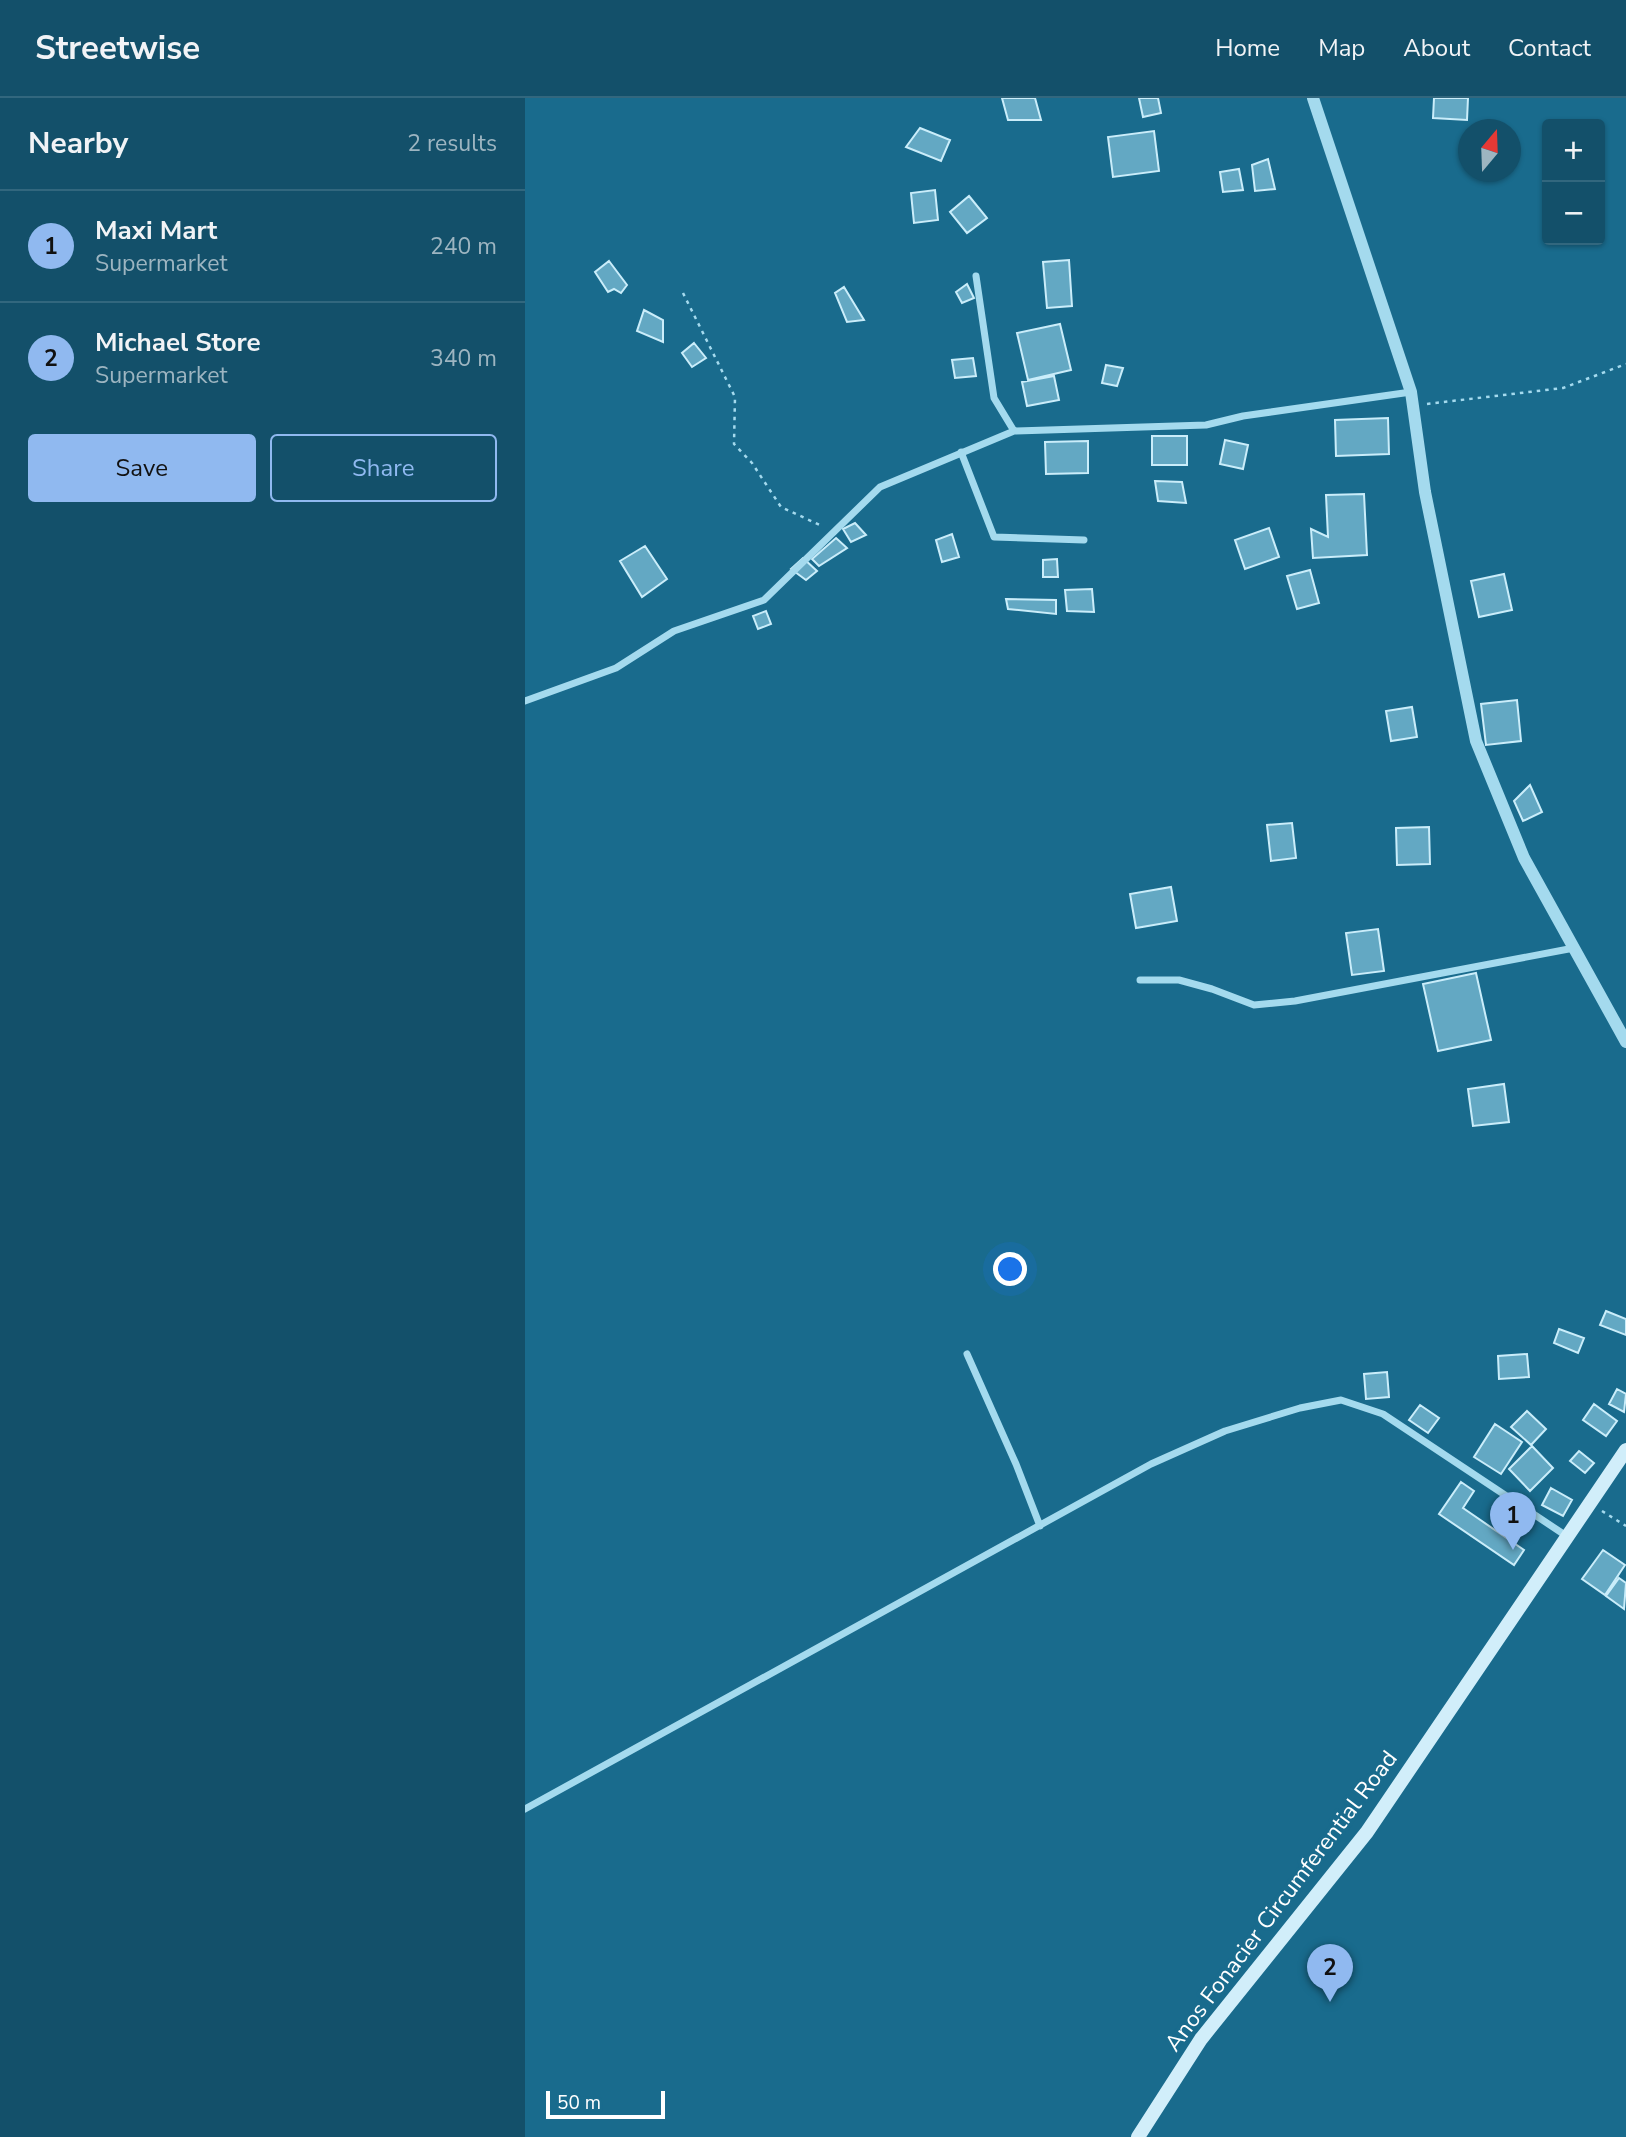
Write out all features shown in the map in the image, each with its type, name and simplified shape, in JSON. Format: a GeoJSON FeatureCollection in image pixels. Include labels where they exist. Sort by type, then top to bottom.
{"type":"FeatureCollection","features":[{"type":"Feature","properties":{"kind":"main road","name":"Anos Fonacier Circumferential Road"},"geometry":{"type":"LineString","coordinates":[[1138,2137],[1202,2039],[1367,1832],[1626,1450]]}},
{"type":"Feature","properties":{"kind":"street"},"geometry":{"type":"LineString","coordinates":[[1313,98],[1411,392],[1425,492],[1476,741],[1524,858],[1626,1042]]}},
{"type":"Feature","properties":{"kind":"street"},"geometry":{"type":"LineString","coordinates":[[976,276],[995,398],[1014,431]]}},
{"type":"Feature","properties":{"kind":"street"},"geometry":{"type":"LineString","coordinates":[[525,701],[616,668],[674,631],[764,600],[880,487],[1014,431],[1206,425],[1243,416],[1411,392]]}},
{"type":"Feature","properties":{"kind":"street"},"geometry":{"type":"LineString","coordinates":[[961,452],[994,537],[1084,540]]}},
{"type":"Feature","properties":{"kind":"street"},"geometry":{"type":"LineString","coordinates":[[1140,980],[1179,980],[1254,1005],[1295,1001],[1575,948]]}},
{"type":"Feature","properties":{"kind":"street"},"geometry":{"type":"LineString","coordinates":[[967,1354],[1016,1464],[1039,1526]]}},
{"type":"Feature","properties":{"kind":"street"},"geometry":{"type":"LineString","coordinates":[[525,1808],[1151,1464],[1225,1431],[1300,1408],[1341,1400],[1383,1414],[1568,1538]]}},
{"type":"Feature","properties":{"kind":"path"},"geometry":{"type":"LineString","coordinates":[[683,293],[735,397],[734,444],[752,463],[781,507],[835,531]]}},
{"type":"Feature","properties":{"kind":"path"},"geometry":{"type":"LineString","coordinates":[[1413,406],[1563,388],[1626,363]]}},
{"type":"Feature","properties":{"kind":"path"},"geometry":{"type":"LineString","coordinates":[[1591,1504],[1626,1527]]}},
{"type":"Feature","properties":{"kind":"building"},"geometry":{"type":"Polygon","coordinates":[[[1002,98],[1035,98],[1041,120],[1008,120],[1002,98]]]}},
{"type":"Feature","properties":{"kind":"building"},"geometry":{"type":"Polygon","coordinates":[[[1139,98],[1158,98],[1161,113],[1143,117],[1139,98]]]}},
{"type":"Feature","properties":{"kind":"building"},"geometry":{"type":"Polygon","coordinates":[[[1434,98],[1468,98],[1467,119],[1433,118],[1434,98]]]}},
{"type":"Feature","properties":{"kind":"building"},"geometry":{"type":"Polygon","coordinates":[[[920,128],[950,140],[941,161],[906,147],[920,128]]]}},
{"type":"Feature","properties":{"kind":"building"},"geometry":{"type":"Polygon","coordinates":[[[1154,131],[1159,171],[1113,177],[1108,137],[1154,131]]]}},
{"type":"Feature","properties":{"kind":"building"},"geometry":{"type":"Polygon","coordinates":[[[1268,159],[1275,189],[1255,191],[1252,165],[1268,159]]]}},
{"type":"Feature","properties":{"kind":"building"},"geometry":{"type":"Polygon","coordinates":[[[1239,169],[1243,190],[1223,192],[1220,172],[1239,169]]]}},
{"type":"Feature","properties":{"kind":"building"},"geometry":{"type":"Polygon","coordinates":[[[935,190],[938,220],[914,223],[911,193],[935,190]]]}},
{"type":"Feature","properties":{"kind":"building"},"geometry":{"type":"Polygon","coordinates":[[[969,196],[987,218],[967,233],[950,212],[969,196]]]}},
{"type":"Feature","properties":{"kind":"building"},"geometry":{"type":"Polygon","coordinates":[[[1069,260],[1072,306],[1047,308],[1043,262],[1069,260]]]}},
{"type":"Feature","properties":{"kind":"building"},"geometry":{"type":"Polygon","coordinates":[[[609,261],[627,285],[621,293],[614,289],[608,292],[595,272],[609,261]]]}},
{"type":"Feature","properties":{"kind":"building"},"geometry":{"type":"Polygon","coordinates":[[[967,284],[974,298],[962,303],[956,292],[967,284]]]}},
{"type":"Feature","properties":{"kind":"building"},"geometry":{"type":"Polygon","coordinates":[[[844,287],[864,320],[847,322],[835,293],[844,287]]]}},
{"type":"Feature","properties":{"kind":"building"},"geometry":{"type":"Polygon","coordinates":[[[644,310],[663,320],[663,342],[637,331],[644,310]]]}},
{"type":"Feature","properties":{"kind":"building"},"geometry":{"type":"Polygon","coordinates":[[[1060,324],[1071,370],[1028,380],[1017,333],[1060,324]]]}},
{"type":"Feature","properties":{"kind":"building"},"geometry":{"type":"Polygon","coordinates":[[[694,343],[706,358],[692,367],[682,353],[694,343]]]}},
{"type":"Feature","properties":{"kind":"building"},"geometry":{"type":"Polygon","coordinates":[[[973,358],[976,376],[955,378],[952,360],[973,358]]]}},
{"type":"Feature","properties":{"kind":"building"},"geometry":{"type":"Polygon","coordinates":[[[1106,365],[1123,368],[1117,386],[1102,383],[1106,365]]]}},
{"type":"Feature","properties":{"kind":"building"},"geometry":{"type":"Polygon","coordinates":[[[1054,376],[1059,400],[1027,406],[1022,382],[1054,376]]]}},
{"type":"Feature","properties":{"kind":"building"},"geometry":{"type":"Polygon","coordinates":[[[1388,418],[1389,454],[1336,456],[1335,420],[1388,418]]]}},
{"type":"Feature","properties":{"kind":"building"},"geometry":{"type":"Polygon","coordinates":[[[1152,436],[1187,436],[1187,465],[1152,465],[1152,436]]]}},
{"type":"Feature","properties":{"kind":"building"},"geometry":{"type":"Polygon","coordinates":[[[1225,440],[1248,445],[1243,469],[1220,464],[1225,440]]]}},
{"type":"Feature","properties":{"kind":"building"},"geometry":{"type":"Polygon","coordinates":[[[1088,441],[1088,473],[1046,474],[1045,442],[1088,441]]]}},
{"type":"Feature","properties":{"kind":"building"},"geometry":{"type":"Polygon","coordinates":[[[1155,481],[1182,482],[1186,503],[1158,501],[1155,481]]]}},
{"type":"Feature","properties":{"kind":"building"},"geometry":{"type":"Polygon","coordinates":[[[1364,494],[1367,555],[1313,558],[1311,529],[1328,537],[1326,495],[1364,494]]]}},
{"type":"Feature","properties":{"kind":"building"},"geometry":{"type":"Polygon","coordinates":[[[855,523],[866,535],[851,542],[843,529],[855,523]]]}},
{"type":"Feature","properties":{"kind":"building"},"geometry":{"type":"Polygon","coordinates":[[[1269,528],[1279,557],[1245,569],[1235,540],[1269,528]]]}},
{"type":"Feature","properties":{"kind":"building"},"geometry":{"type":"Polygon","coordinates":[[[952,534],[959,557],[942,562],[936,540],[952,534]]]}},
{"type":"Feature","properties":{"kind":"building"},"geometry":{"type":"Polygon","coordinates":[[[836,538],[847,548],[819,566],[812,559],[836,538]]]}},
{"type":"Feature","properties":{"kind":"building"},"geometry":{"type":"Polygon","coordinates":[[[645,546],[667,579],[642,597],[620,561],[645,546]]]}},
{"type":"Feature","properties":{"kind":"building"},"geometry":{"type":"Polygon","coordinates":[[[803,558],[817,571],[806,580],[791,569],[803,558]]]}},
{"type":"Feature","properties":{"kind":"building"},"geometry":{"type":"Polygon","coordinates":[[[1057,559],[1058,577],[1043,577],[1043,560],[1057,559]]]}},
{"type":"Feature","properties":{"kind":"building"},"geometry":{"type":"Polygon","coordinates":[[[1310,570],[1319,603],[1297,609],[1287,576],[1310,570]]]}},
{"type":"Feature","properties":{"kind":"building"},"geometry":{"type":"Polygon","coordinates":[[[1504,574],[1512,610],[1479,617],[1471,581],[1504,574]]]}},
{"type":"Feature","properties":{"kind":"building"},"geometry":{"type":"Polygon","coordinates":[[[1092,589],[1094,612],[1067,611],[1065,590],[1092,589]]]}},
{"type":"Feature","properties":{"kind":"building"},"geometry":{"type":"Polygon","coordinates":[[[1006,599],[1056,600],[1056,614],[1008,609],[1006,599]]]}},
{"type":"Feature","properties":{"kind":"building"},"geometry":{"type":"Polygon","coordinates":[[[766,611],[771,624],[758,629],[753,616],[766,611]]]}},
{"type":"Feature","properties":{"kind":"building"},"geometry":{"type":"Polygon","coordinates":[[[1517,700],[1521,741],[1486,745],[1481,704],[1517,700]]]}},
{"type":"Feature","properties":{"kind":"building"},"geometry":{"type":"Polygon","coordinates":[[[1412,707],[1417,737],[1391,741],[1386,711],[1412,707]]]}},
{"type":"Feature","properties":{"kind":"building"},"geometry":{"type":"Polygon","coordinates":[[[1530,785],[1542,812],[1523,821],[1514,801],[1530,785]]]}},
{"type":"Feature","properties":{"kind":"building"},"geometry":{"type":"Polygon","coordinates":[[[1292,823],[1296,858],[1271,861],[1267,825],[1292,823]]]}},
{"type":"Feature","properties":{"kind":"building"},"geometry":{"type":"Polygon","coordinates":[[[1429,827],[1430,864],[1397,865],[1396,828],[1429,827]]]}},
{"type":"Feature","properties":{"kind":"building"},"geometry":{"type":"Polygon","coordinates":[[[1171,887],[1177,921],[1136,928],[1130,894],[1171,887]]]}},
{"type":"Feature","properties":{"kind":"building"},"geometry":{"type":"Polygon","coordinates":[[[1378,929],[1384,971],[1352,975],[1346,933],[1378,929]]]}},
{"type":"Feature","properties":{"kind":"building"},"geometry":{"type":"Polygon","coordinates":[[[1476,973],[1491,1040],[1438,1051],[1423,984],[1476,973]]]}},
{"type":"Feature","properties":{"kind":"building"},"geometry":{"type":"Polygon","coordinates":[[[1504,1084],[1509,1122],[1473,1126],[1468,1089],[1504,1084]]]}},
{"type":"Feature","properties":{"kind":"building"},"geometry":{"type":"Polygon","coordinates":[[[1606,1311],[1626,1319],[1626,1335],[1600,1325],[1606,1311]]]}},
{"type":"Feature","properties":{"kind":"building"},"geometry":{"type":"Polygon","coordinates":[[[1559,1329],[1584,1338],[1578,1353],[1554,1343],[1559,1329]]]}},
{"type":"Feature","properties":{"kind":"building"},"geometry":{"type":"Polygon","coordinates":[[[1527,1354],[1529,1377],[1499,1379],[1498,1356],[1527,1354]]]}},
{"type":"Feature","properties":{"kind":"building"},"geometry":{"type":"Polygon","coordinates":[[[1387,1372],[1389,1397],[1366,1399],[1364,1374],[1387,1372]]]}},
{"type":"Feature","properties":{"kind":"building"},"geometry":{"type":"Polygon","coordinates":[[[1617,1389],[1626,1394],[1624,1412],[1609,1404],[1617,1389]]]}},
{"type":"Feature","properties":{"kind":"building"},"geometry":{"type":"Polygon","coordinates":[[[1594,1404],[1617,1421],[1606,1436],[1583,1420],[1594,1404]]]}},
{"type":"Feature","properties":{"kind":"building"},"geometry":{"type":"Polygon","coordinates":[[[1420,1405],[1439,1418],[1428,1433],[1409,1420],[1420,1405]]]}},
{"type":"Feature","properties":{"kind":"building"},"geometry":{"type":"Polygon","coordinates":[[[1527,1411],[1546,1429],[1531,1445],[1511,1427],[1527,1411]]]}},
{"type":"Feature","properties":{"kind":"building"},"geometry":{"type":"Polygon","coordinates":[[[1495,1424],[1522,1442],[1501,1474],[1474,1457],[1495,1424]]]}},
{"type":"Feature","properties":{"kind":"building"},"geometry":{"type":"Polygon","coordinates":[[[1532,1446],[1553,1468],[1530,1491],[1509,1469],[1532,1446]]]}},
{"type":"Feature","properties":{"kind":"building"},"geometry":{"type":"Polygon","coordinates":[[[1579,1451],[1594,1463],[1585,1473],[1570,1461],[1579,1451]]]}},
{"type":"Feature","properties":{"kind":"building"},"geometry":{"type":"Polygon","coordinates":[[[1461,1482],[1474,1491],[1463,1508],[1524,1550],[1514,1565],[1439,1514],[1461,1482]]]}},
{"type":"Feature","properties":{"kind":"building"},"geometry":{"type":"Polygon","coordinates":[[[1551,1488],[1572,1500],[1563,1516],[1542,1505],[1551,1488]]]}},
{"type":"Feature","properties":{"kind":"building"},"geometry":{"type":"Polygon","coordinates":[[[1603,1550],[1625,1565],[1605,1595],[1582,1579],[1603,1550]]]}},
{"type":"Feature","properties":{"kind":"building"},"geometry":{"type":"Polygon","coordinates":[[[1619,1578],[1626,1583],[1624,1609],[1606,1596],[1619,1578]]]}},
{"type":"Feature","properties":{"kind":"place","name":"Maxi Mart"},"geometry":{"type":"Point","coordinates":[1513,1550]}},
{"type":"Feature","properties":{"kind":"place","name":"Michael Store"},"geometry":{"type":"Point","coordinates":[1330,2002]}}]}
